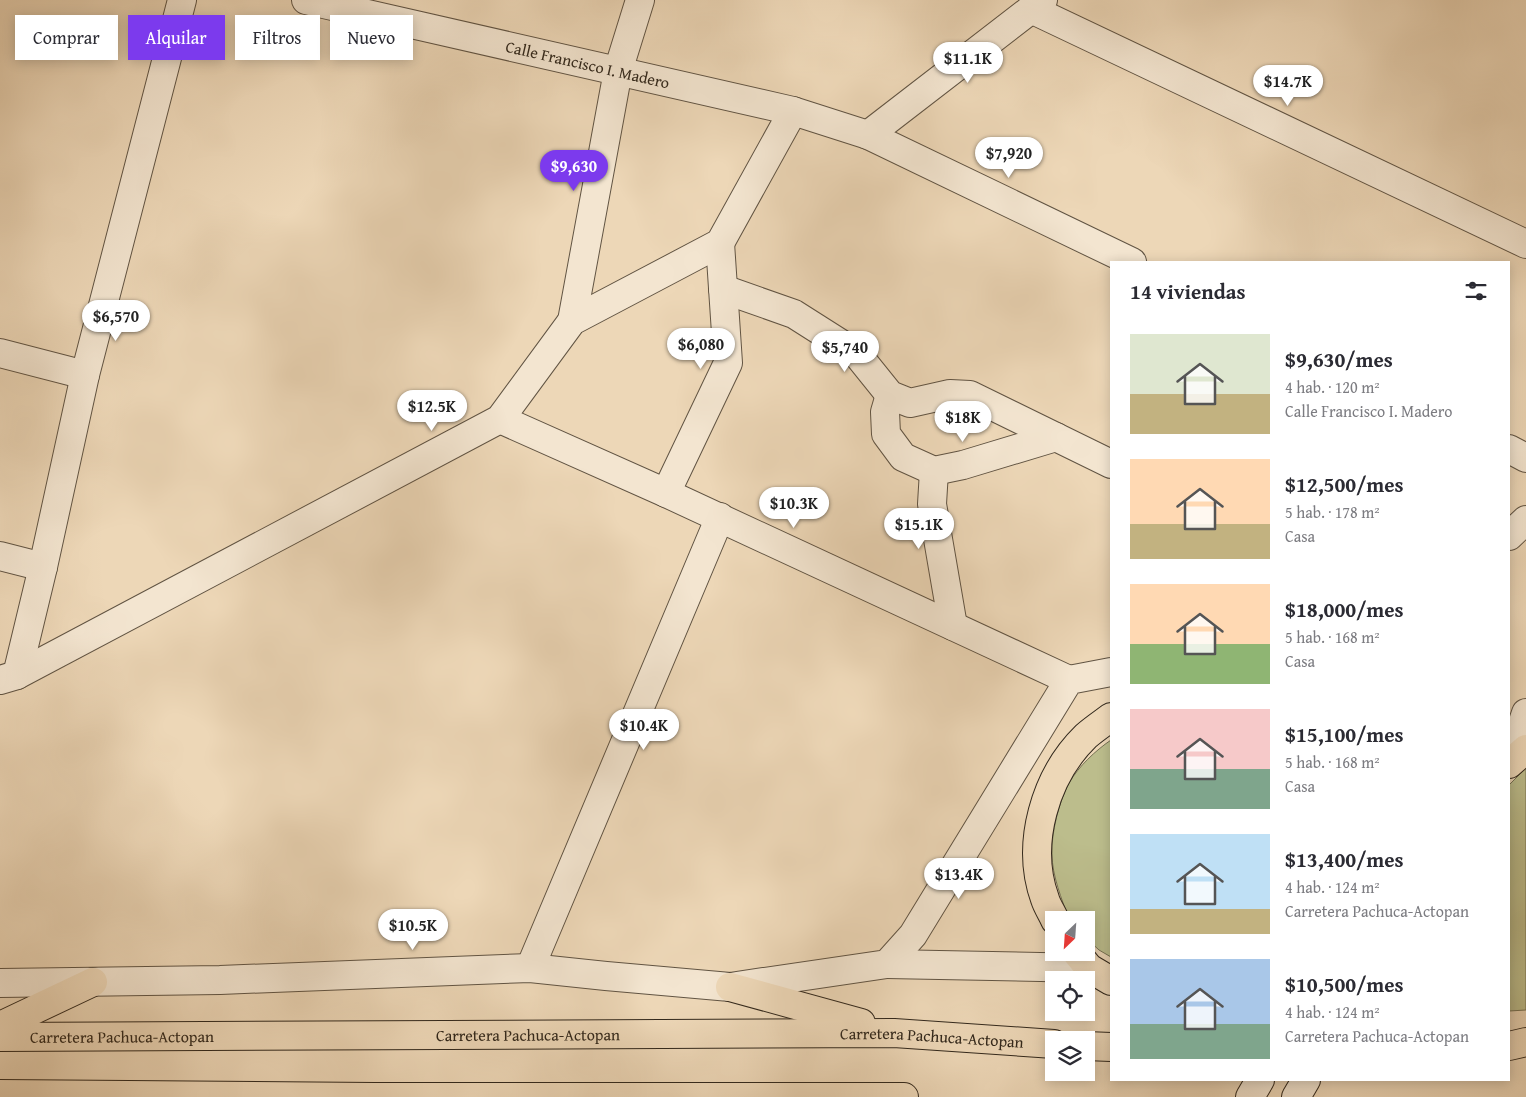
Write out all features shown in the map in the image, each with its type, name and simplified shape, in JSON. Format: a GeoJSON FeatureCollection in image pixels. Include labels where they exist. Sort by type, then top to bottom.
{"type":"FeatureCollection","features":[{"type":"Feature","properties":{"kind":"main road"},"geometry":{"type":"LineString","coordinates":[[1051,911],[1045,898],[1037,863],[1039,827],[1048,794],[1063,764],[1086,736],[1110,718]]}},
{"type":"Feature","properties":{"kind":"main road"},"geometry":{"type":"LineString","coordinates":[[1510,763],[1526,749]]}},
{"type":"Feature","properties":{"kind":"main road"},"geometry":{"type":"LineString","coordinates":[[0,1026],[93,982]]}},
{"type":"Feature","properties":{"kind":"main road"},"geometry":{"type":"LineString","coordinates":[[730,987],[894,1032]]}},
{"type":"Feature","properties":{"kind":"main road","name":"Carretera Pachuca-Actopan"},"geometry":{"type":"LineString","coordinates":[[0,1037],[894,1032],[1045,1043]]}},
{"type":"Feature","properties":{"kind":"main road"},"geometry":{"type":"LineString","coordinates":[[1510,1046],[1526,1042]]}},
{"type":"Feature","properties":{"kind":"main road"},"geometry":{"type":"LineString","coordinates":[[1095,1046],[1110,1047]]}},
{"type":"Feature","properties":{"kind":"main road"},"geometry":{"type":"LineString","coordinates":[[1510,1046],[1526,1048]]}},
{"type":"Feature","properties":{"kind":"main road"},"geometry":{"type":"LineString","coordinates":[[0,1094],[374,1097],[904,1097]]}},
{"type":"Feature","properties":{"kind":"street"},"geometry":{"type":"LineString","coordinates":[[8,677],[43,567],[85,375],[182,0]]}},
{"type":"Feature","properties":{"kind":"street","name":"Calle Francisco I. Madero"},"geometry":{"type":"LineString","coordinates":[[306,0],[793,111],[868,135],[1130,261]]}},
{"type":"Feature","properties":{"kind":"street"},"geometry":{"type":"LineString","coordinates":[[8,677],[500,420],[572,321],[618,71],[640,0]]}},
{"type":"Feature","properties":{"kind":"street"},"geometry":{"type":"LineString","coordinates":[[868,135],[1037,4],[1526,244]]}},
{"type":"Feature","properties":{"kind":"street"},"geometry":{"type":"LineString","coordinates":[[666,493],[728,363],[720,243],[793,111]]}},
{"type":"Feature","properties":{"kind":"street"},"geometry":{"type":"LineString","coordinates":[[572,321],[720,243]]}},
{"type":"Feature","properties":{"kind":"street"},"geometry":{"type":"LineString","coordinates":[[723,288],[794,314],[857,354],[890,395],[910,403],[950,394],[970,395],[1110,464]]}},
{"type":"Feature","properties":{"kind":"street"},"geometry":{"type":"LineString","coordinates":[[0,353],[85,375]]}},
{"type":"Feature","properties":{"kind":"street"},"geometry":{"type":"LineString","coordinates":[[890,395],[885,412],[886,434],[903,457],[934,470],[963,465],[1056,437]]}},
{"type":"Feature","properties":{"kind":"street"},"geometry":{"type":"LineString","coordinates":[[500,420],[666,493],[1068,680],[1110,672]]}},
{"type":"Feature","properties":{"kind":"street"},"geometry":{"type":"LineString","coordinates":[[1510,450],[1526,458]]}},
{"type":"Feature","properties":{"kind":"street"},"geometry":{"type":"LineString","coordinates":[[934,470],[932,504],[953,626]]}},
{"type":"Feature","properties":{"kind":"street"},"geometry":{"type":"LineString","coordinates":[[530,968],[720,518]]}},
{"type":"Feature","properties":{"kind":"street"},"geometry":{"type":"LineString","coordinates":[[1510,535],[1526,520]]}},
{"type":"Feature","properties":{"kind":"street"},"geometry":{"type":"LineString","coordinates":[[0,556],[43,567]]}},
{"type":"Feature","properties":{"kind":"street"},"geometry":{"type":"LineString","coordinates":[[887,964],[913,935],[1068,680]]}},
{"type":"Feature","properties":{"kind":"street"},"geometry":{"type":"LineString","coordinates":[[1510,761],[1526,713]]}},
{"type":"Feature","properties":{"kind":"street"},"geometry":{"type":"LineString","coordinates":[[0,983],[220,980],[530,968],[730,987],[887,964],[1092,967]]}},
{"type":"Feature","properties":{"kind":"street"},"geometry":{"type":"LineString","coordinates":[[1250,1097],[1259,1081]]}},
{"type":"Feature","properties":{"kind":"street"},"geometry":{"type":"LineString","coordinates":[[1296,1097],[1305,1081]]}},
{"type":"Feature","properties":{"kind":"green space"},"geometry":{"type":"Polygon","coordinates":[[[1110,741],[1110,956],[1095,946],[1095,911],[1066,911],[1052,862],[1056,818],[1062,799],[1069,783],[1088,759],[1110,741]]]}},
{"type":"Feature","properties":{"kind":"green space"},"geometry":{"type":"Polygon","coordinates":[[[1526,768],[1526,1010],[1510,1011],[1510,784],[1526,768]]]}}]}
